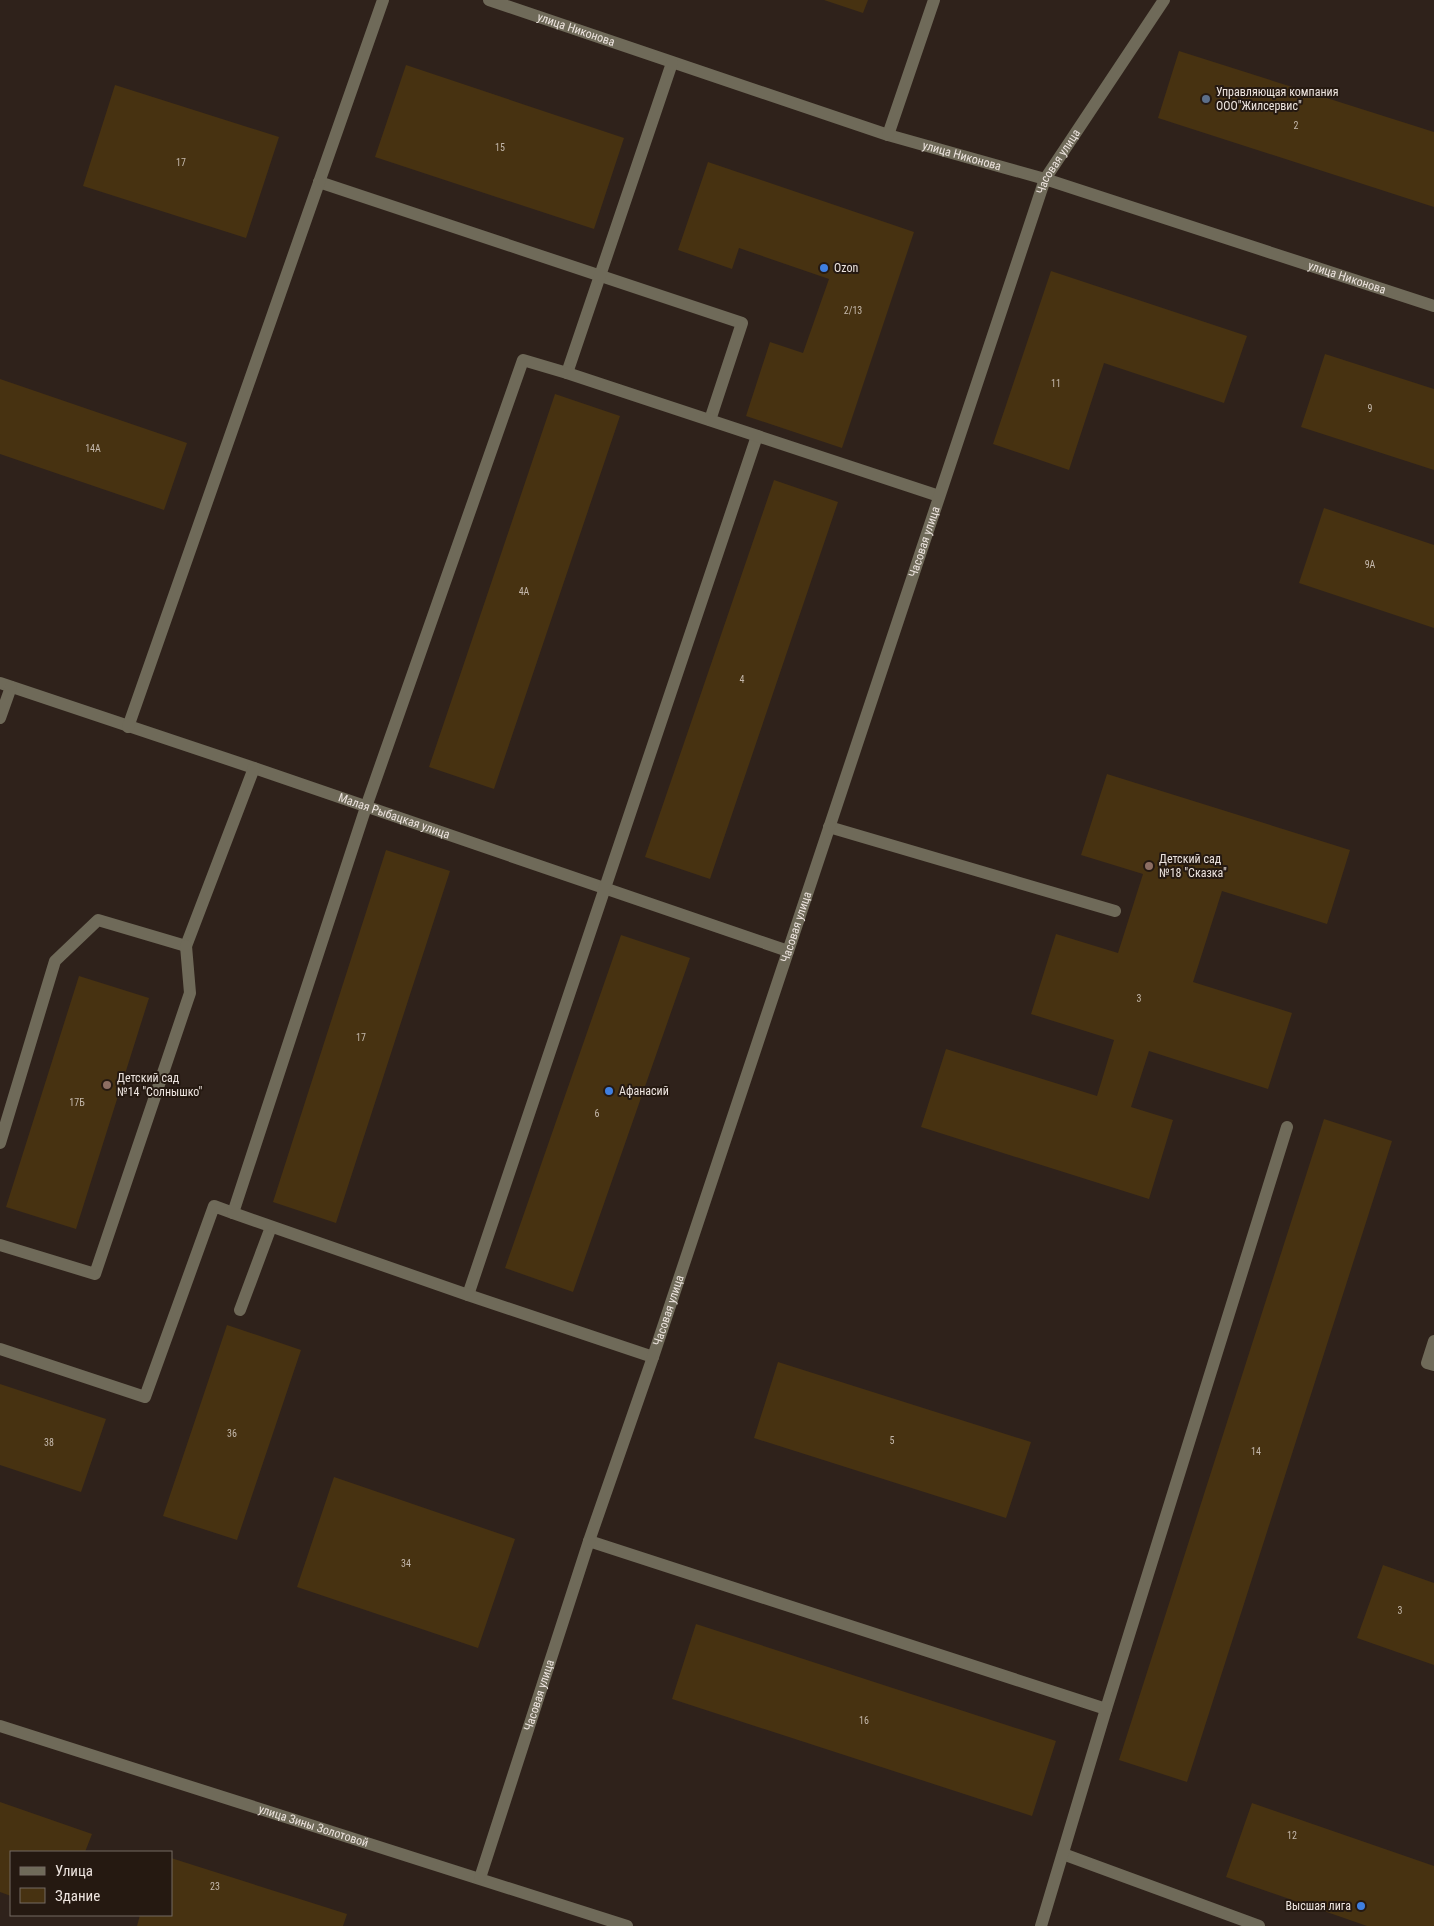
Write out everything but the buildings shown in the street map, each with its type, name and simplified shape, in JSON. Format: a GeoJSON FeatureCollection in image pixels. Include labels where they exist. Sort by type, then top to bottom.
{"type":"FeatureCollection","features":[{"type":"Feature","properties":{"kind":"street"},"geometry":{"type":"LineString","coordinates":[[128,727],[383,0]]}},
{"type":"Feature","properties":{"kind":"street","name":"улица Никонова"},"geometry":{"type":"LineString","coordinates":[[489,0],[888,135],[1045,179],[1434,306]]}},
{"type":"Feature","properties":{"kind":"street"},"geometry":{"type":"LineString","coordinates":[[888,135],[934,0]]}},
{"type":"Feature","properties":{"kind":"street","name":"Часовая улица"},"geometry":{"type":"LineString","coordinates":[[480,1878],[589,1541],[653,1357],[1045,179],[1164,0]]}},
{"type":"Feature","properties":{"kind":"street"},"geometry":{"type":"LineString","coordinates":[[568,373],[672,63]]}},
{"type":"Feature","properties":{"kind":"street"},"geometry":{"type":"LineString","coordinates":[[319,182],[742,324],[710,420]]}},
{"type":"Feature","properties":{"kind":"street"},"geometry":{"type":"LineString","coordinates":[[233,1213],[366,807],[523,360],[568,373],[939,496]]}},
{"type":"Feature","properties":{"kind":"street"},"geometry":{"type":"LineString","coordinates":[[468,1295],[757,436]]}},
{"type":"Feature","properties":{"kind":"street"},"geometry":{"type":"LineString","coordinates":[[0,718],[6,685]]}},
{"type":"Feature","properties":{"kind":"street","name":"Малая Рыбацкая улица"},"geometry":{"type":"LineString","coordinates":[[6,685],[254,768],[788,952]]}},
{"type":"Feature","properties":{"kind":"street"},"geometry":{"type":"LineString","coordinates":[[0,1245],[95,1274],[190,993],[186,946],[254,768]]}},
{"type":"Feature","properties":{"kind":"street"},"geometry":{"type":"LineString","coordinates":[[829,827],[1115,911]]}},
{"type":"Feature","properties":{"kind":"street"},"geometry":{"type":"LineString","coordinates":[[0,1143],[56,961],[98,920],[186,946]]}},
{"type":"Feature","properties":{"kind":"street"},"geometry":{"type":"LineString","coordinates":[[1041,1926],[1106,1709],[1287,1127]]}},
{"type":"Feature","properties":{"kind":"street"},"geometry":{"type":"LineString","coordinates":[[0,1349],[144,1397],[214,1206],[468,1295],[653,1357]]}},
{"type":"Feature","properties":{"kind":"street"},"geometry":{"type":"LineString","coordinates":[[240,1310],[271,1226]]}},
{"type":"Feature","properties":{"kind":"street"},"geometry":{"type":"LineString","coordinates":[[1434,1340],[1427,1363],[1434,1365]]}},
{"type":"Feature","properties":{"kind":"street"},"geometry":{"type":"LineString","coordinates":[[589,1541],[1106,1709]]}},
{"type":"Feature","properties":{"kind":"street","name":"улица Зины Золотовой"},"geometry":{"type":"LineString","coordinates":[[0,1726],[627,1926]]}},
{"type":"Feature","properties":{"kind":"street"},"geometry":{"type":"LineString","coordinates":[[1063,1854],[1259,1926]]}},
{"type":"Feature","properties":{"kind":"place","name":"Управляющая компания ООО\"Жилсервис\""},"geometry":{"type":"Point","coordinates":[1206,99]}},
{"type":"Feature","properties":{"kind":"place","name":"Ozon"},"geometry":{"type":"Point","coordinates":[824,268]}},
{"type":"Feature","properties":{"kind":"place","name":"Детский сад №18 \"Сказка\""},"geometry":{"type":"Point","coordinates":[1149,866]}},
{"type":"Feature","properties":{"kind":"place","name":"Детский сад №14 \"Солнышко\""},"geometry":{"type":"Point","coordinates":[107,1085]}},
{"type":"Feature","properties":{"kind":"place","name":"Афанасий"},"geometry":{"type":"Point","coordinates":[609,1091]}},
{"type":"Feature","properties":{"kind":"place","name":"Высшая лига"},"geometry":{"type":"Point","coordinates":[1361,1906]}}]}
